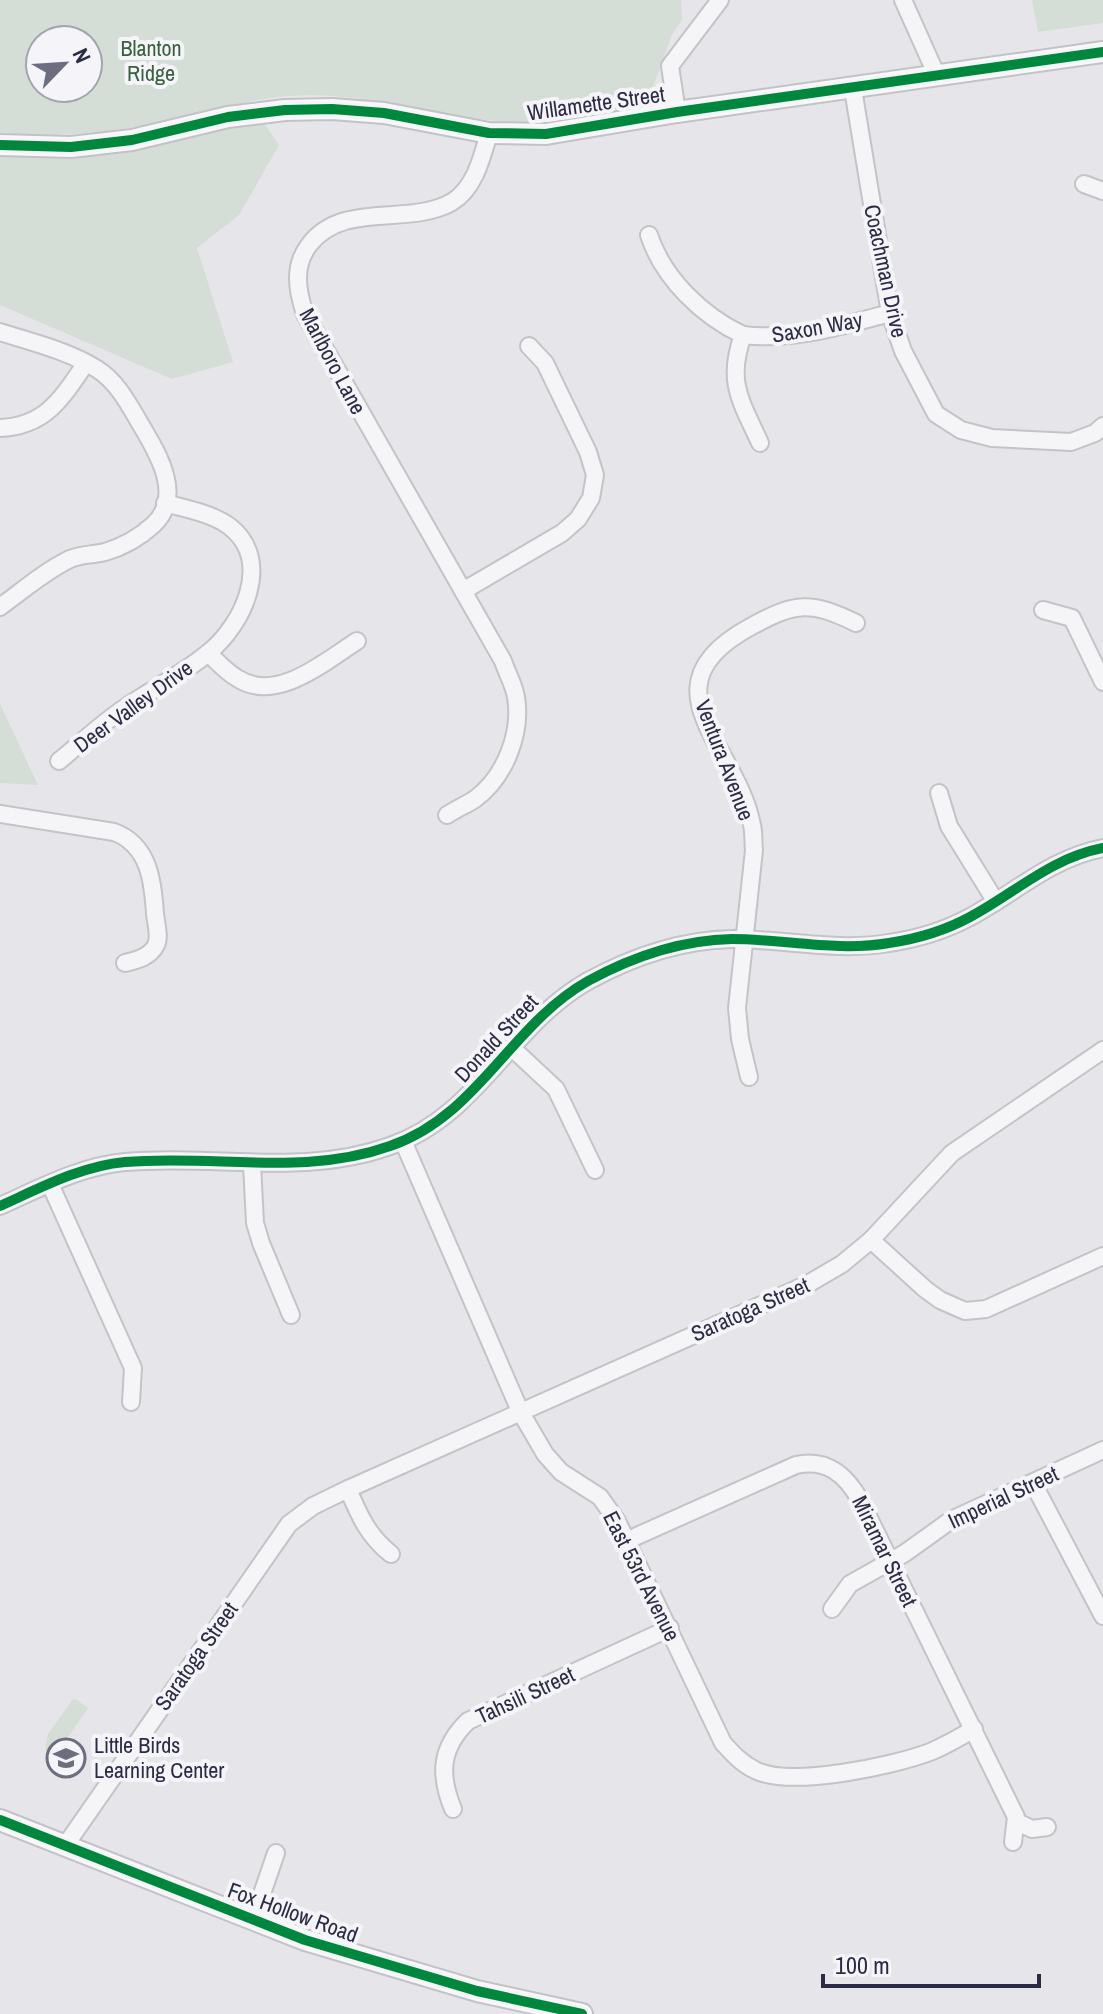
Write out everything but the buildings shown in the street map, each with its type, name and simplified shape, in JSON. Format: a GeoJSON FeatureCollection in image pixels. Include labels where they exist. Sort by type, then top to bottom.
{"type":"FeatureCollection","features":[{"type":"Feature","properties":{"kind":"main road","name":"Willamette Street"},"geometry":{"type":"LineString","coordinates":[[0,145],[71,147],[132,140],[256,112],[301,110],[384,113],[489,133],[546,134],[677,112],[1103,52]]}},
{"type":"Feature","properties":{"kind":"main road","name":"Fox Hollow Road"},"geometry":{"type":"LineString","coordinates":[[0,1820],[305,1940],[398,1969],[582,2014]]}},
{"type":"Feature","properties":{"kind":"street"},"geometry":{"type":"LineString","coordinates":[[677,112],[670,66],[720,0]]}},
{"type":"Feature","properties":{"kind":"street"},"geometry":{"type":"LineString","coordinates":[[903,0],[937,76]]}},
{"type":"Feature","properties":{"kind":"street","name":"Coachman Drive"},"geometry":{"type":"LineString","coordinates":[[853,89],[890,313],[903,351],[936,414],[961,430],[992,438],[1071,442],[1095,433],[1103,426]]}},
{"type":"Feature","properties":{"kind":"street","name":"Marlboro Lane"},"geometry":{"type":"LineString","coordinates":[[447,815],[477,798],[509,757],[516,727],[516,697],[503,661],[305,314],[298,292],[298,268],[309,245],[330,227],[363,217],[416,214],[454,201],[479,168],[489,133]]}},
{"type":"Feature","properties":{"kind":"street"},"geometry":{"type":"LineString","coordinates":[[1084,184],[1103,191]]}},
{"type":"Feature","properties":{"kind":"street","name":"Saxon Way"},"geometry":{"type":"LineString","coordinates":[[649,235],[655,255],[666,272],[709,315],[743,335],[771,338],[800,335],[890,313]]}},
{"type":"Feature","properties":{"kind":"street"},"geometry":{"type":"LineString","coordinates":[[0,332],[86,363],[110,380],[124,397],[156,451],[165,470],[167,488],[165,503],[156,523],[122,546],[67,560],[0,607]]}},
{"type":"Feature","properties":{"kind":"street","name":"Saxon Way"},"geometry":{"type":"LineString","coordinates":[[743,335],[735,358],[735,382],[760,443]]}},
{"type":"Feature","properties":{"kind":"street"},"geometry":{"type":"LineString","coordinates":[[463,591],[562,533],[578,519],[591,498],[595,475],[588,452],[545,363],[529,346]]}},
{"type":"Feature","properties":{"kind":"street"},"geometry":{"type":"LineString","coordinates":[[0,428],[27,424],[49,410],[86,363]]}},
{"type":"Feature","properties":{"kind":"street","name":"Deer Valley Drive"},"geometry":{"type":"LineString","coordinates":[[59,761],[123,709],[208,653],[227,633],[241,610],[250,585],[250,558],[238,535],[229,527],[197,512],[165,503]]}},
{"type":"Feature","properties":{"kind":"street","name":"Ventura Avenue"},"geometry":{"type":"LineString","coordinates":[[749,1077],[738,1026],[737,990],[754,850],[752,825],[744,801],[701,710],[698,696],[702,671],[716,648],[727,639],[790,608],[812,606],[856,623]]}},
{"type":"Feature","properties":{"kind":"street"},"geometry":{"type":"LineString","coordinates":[[1043,610],[1072,618],[1103,682]]}},
{"type":"Feature","properties":{"kind":"street","name":"Deer Valley Drive"},"geometry":{"type":"LineString","coordinates":[[208,653],[245,683],[274,687],[292,680],[357,641]]}},
{"type":"Feature","properties":{"kind":"street"},"geometry":{"type":"LineString","coordinates":[[939,793],[949,826],[996,902]]}},
{"type":"Feature","properties":{"kind":"street"},"geometry":{"type":"LineString","coordinates":[[0,814],[114,832],[130,840],[137,848],[152,879],[157,943],[143,958],[125,963]]}},
{"type":"Feature","properties":{"kind":"street","name":"Donald Street"},"geometry":{"type":"LineString","coordinates":[[0,1206],[92,1168],[125,1162],[252,1164],[361,1155],[403,1141],[428,1128],[461,1104],[551,1006],[626,962],[676,946],[704,941],[848,945],[888,943],[934,931],[967,918],[1044,870],[1079,853],[1103,848]]}},
{"type":"Feature","properties":{"kind":"street"},"geometry":{"type":"LineString","coordinates":[[511,1047],[556,1089],[595,1170]]}},
{"type":"Feature","properties":{"kind":"street","name":"Saratoga Street"},"geometry":{"type":"LineString","coordinates":[[65,1846],[289,1524],[313,1506],[348,1489],[806,1285],[842,1264],[871,1240],[952,1153],[1103,1050]]}},
{"type":"Feature","properties":{"kind":"street","name":"East 53rd Avenue"},"geometry":{"type":"LineString","coordinates":[[403,1141],[520,1411],[545,1454],[561,1472],[600,1497],[608,1507],[628,1540],[723,1743],[739,1760],[758,1772],[783,1778],[881,1766],[931,1751],[974,1729]]}},
{"type":"Feature","properties":{"kind":"street"},"geometry":{"type":"LineString","coordinates":[[252,1164],[255,1223],[291,1315]]}},
{"type":"Feature","properties":{"kind":"street"},"geometry":{"type":"LineString","coordinates":[[50,1184],[133,1368],[131,1402]]}},
{"type":"Feature","properties":{"kind":"street"},"geometry":{"type":"LineString","coordinates":[[871,1240],[925,1289],[953,1308],[965,1311],[986,1309],[1103,1256]]}},
{"type":"Feature","properties":{"kind":"street","name":"Imperial Street"},"geometry":{"type":"LineString","coordinates":[[832,1609],[850,1584],[890,1562],[951,1520],[1103,1450]]}},
{"type":"Feature","properties":{"kind":"street","name":"Miramar Street"},"geometry":{"type":"LineString","coordinates":[[628,1540],[806,1462],[828,1466],[842,1474],[852,1486],[1017,1822]]}},
{"type":"Feature","properties":{"kind":"street"},"geometry":{"type":"LineString","coordinates":[[1033,1483],[1103,1616]]}},
{"type":"Feature","properties":{"kind":"street"},"geometry":{"type":"LineString","coordinates":[[348,1489],[365,1528],[391,1554]]}},
{"type":"Feature","properties":{"kind":"street","name":"Tahsili Street"},"geometry":{"type":"LineString","coordinates":[[453,1809],[445,1786],[443,1764],[448,1746],[468,1721],[670,1628]]}},
{"type":"Feature","properties":{"kind":"street"},"geometry":{"type":"LineString","coordinates":[[1013,1842],[1017,1822],[1028,1828],[1047,1827]]}},
{"type":"Feature","properties":{"kind":"street"},"geometry":{"type":"LineString","coordinates":[[253,1920],[276,1853]]}},
{"type":"Feature","properties":{"kind":"green space","name":"Blanton Ridge"},"geometry":{"type":"Polygon","coordinates":[[[0,0],[681,0],[682,19],[672,35],[645,108],[563,120],[512,122],[345,97],[289,96],[110,131],[0,133],[0,0]]]}},
{"type":"Feature","properties":{"kind":"green space"},"geometry":{"type":"Polygon","coordinates":[[[1032,0],[1103,0],[1103,23],[1038,32],[1032,0]]]}},
{"type":"Feature","properties":{"kind":"green space"},"geometry":{"type":"Polygon","coordinates":[[[256,112],[279,145],[239,215],[197,248],[233,362],[172,379],[0,305],[0,145],[19,147],[256,112]]]}},
{"type":"Feature","properties":{"kind":"green space"},"geometry":{"type":"Polygon","coordinates":[[[0,704],[38,785],[0,783],[0,704]]]}},
{"type":"Feature","properties":{"kind":"green space"},"geometry":{"type":"Polygon","coordinates":[[[74,1698],[88,1708],[57,1753],[51,1753],[45,1749],[48,1734],[74,1698]]]}},
{"type":"Feature","properties":{"kind":"cycle path"},"geometry":{"type":"LineString","coordinates":[[0,145],[71,147],[132,140],[228,117],[285,110],[332,109],[384,113],[489,133],[546,134],[677,112],[1103,52]]}},
{"type":"Feature","properties":{"kind":"cycle path"},"geometry":{"type":"LineString","coordinates":[[0,1206],[61,1179],[109,1164],[158,1160],[292,1163],[358,1155],[390,1146],[421,1132],[447,1114],[561,999],[622,964],[657,951],[713,940],[850,946],[910,939],[961,922],[1050,868],[1103,848]]}},
{"type":"Feature","properties":{"kind":"cycle path"},"geometry":{"type":"LineString","coordinates":[[0,1820],[305,1940],[477,1991],[582,2014]]}},
{"type":"Feature","properties":{"kind":"place","name":"Little Birds Learning Center"},"geometry":{"type":"Point","coordinates":[66,1758]}}]}
